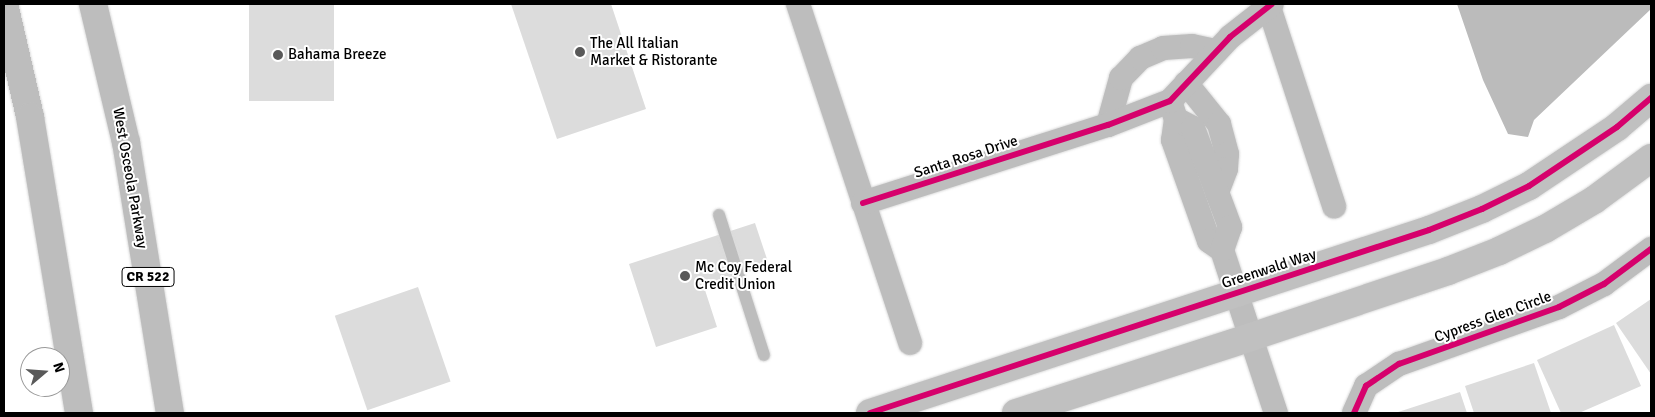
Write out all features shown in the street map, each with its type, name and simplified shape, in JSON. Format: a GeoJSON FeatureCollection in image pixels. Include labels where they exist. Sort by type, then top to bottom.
{"type":"FeatureCollection","features":[{"type":"Feature","properties":{"kind":"main road"},"geometry":{"type":"LineString","coordinates":[[4,4],[30,117],[79,413]]}},
{"type":"Feature","properties":{"kind":"main road","name":"West Osceola Parkway"},"geometry":{"type":"LineString","coordinates":[[93,4],[126,142],[170,413]]}},
{"type":"Feature","properties":{"kind":"street"},"geometry":{"type":"LineString","coordinates":[[798,4],[910,343]]}},
{"type":"Feature","properties":{"kind":"street"},"geometry":{"type":"LineString","coordinates":[[1276,413],[1222,250],[1208,241],[1173,140],[1173,110],[1186,84],[1216,51],[1270,4],[1334,206]]}},
{"type":"Feature","properties":{"kind":"street"},"geometry":{"type":"LineString","coordinates":[[1108,125],[1121,78],[1140,58],[1163,48],[1192,46],[1216,51]]}},
{"type":"Feature","properties":{"kind":"street"},"geometry":{"type":"LineString","coordinates":[[1186,84],[1219,124],[1226,154],[1226,169],[1217,192]]}},
{"type":"Feature","properties":{"kind":"street","name":"Greenwald Way"},"geometry":{"type":"LineString","coordinates":[[870,413],[1429,230],[1482,209],[1528,186],[1573,158],[1616,127],[1651,98]]}},
{"type":"Feature","properties":{"kind":"street"},"geometry":{"type":"LineString","coordinates":[[1173,110],[1193,128],[1230,227],[1222,250]]}},
{"type":"Feature","properties":{"kind":"street","name":"Santa Rosa Drive"},"geometry":{"type":"LineString","coordinates":[[863,203],[1108,125],[1173,110]]}},
{"type":"Feature","properties":{"kind":"street"},"geometry":{"type":"LineString","coordinates":[[1016,413],[1448,271],[1499,251],[1545,229],[1594,200],[1651,158]]}},
{"type":"Feature","properties":{"kind":"street","name":"Cypress Glen Circle"},"geometry":{"type":"LineString","coordinates":[[1354,413],[1366,386],[1399,364],[1558,307],[1604,284],[1651,249]]}},
{"type":"Feature","properties":{"kind":"lane"},"geometry":{"type":"LineString","coordinates":[[719,215],[764,355]]}},
{"type":"Feature","properties":{"kind":"shaded area"},"geometry":{"type":"Polygon","coordinates":[[[1457,4],[1651,4],[1651,9],[1534,120],[1528,137],[1508,134],[1483,80],[1457,4]]]}},
{"type":"Feature","properties":{"kind":"building"},"geometry":{"type":"Polygon","coordinates":[[[249,4],[334,4],[334,101],[249,101],[249,4]]]}},
{"type":"Feature","properties":{"kind":"building"},"geometry":{"type":"Polygon","coordinates":[[[511,4],[611,4],[646,109],[557,139],[511,4]]]}},
{"type":"Feature","properties":{"kind":"building","name":"Mc Coy Federal Credit Union"},"geometry":{"type":"Polygon","coordinates":[[[755,223],[769,265],[704,287],[717,327],[656,347],[629,264],[755,223]]]}},
{"type":"Feature","properties":{"kind":"building"},"geometry":{"type":"Polygon","coordinates":[[[418,287],[451,382],[367,410],[335,316],[418,287]]]}},
{"type":"Feature","properties":{"kind":"building"},"geometry":{"type":"Polygon","coordinates":[[[1651,299],[1651,374],[1616,323],[1651,299]]]}},
{"type":"Feature","properties":{"kind":"building"},"geometry":{"type":"Polygon","coordinates":[[[1614,325],[1641,386],[1579,413],[1561,413],[1537,360],[1614,325]]]}},
{"type":"Feature","properties":{"kind":"building"},"geometry":{"type":"Polygon","coordinates":[[[1534,363],[1551,413],[1474,413],[1465,386],[1534,363]]]}},
{"type":"Feature","properties":{"kind":"building"},"geometry":{"type":"Polygon","coordinates":[[[1460,392],[1467,413],[1395,413],[1460,392]]]}},
{"type":"Feature","properties":{"kind":"cycle path"},"geometry":{"type":"LineString","coordinates":[[863,203],[1108,125],[1170,101],[1230,37],[1272,4]]}},
{"type":"Feature","properties":{"kind":"cycle path"},"geometry":{"type":"LineString","coordinates":[[870,413],[1429,230],[1482,209],[1529,186],[1617,127],[1651,98]]}},
{"type":"Feature","properties":{"kind":"cycle path"},"geometry":{"type":"LineString","coordinates":[[1354,413],[1366,386],[1399,364],[1559,307],[1604,284],[1651,249]]}},
{"type":"Feature","properties":{"kind":"place","name":"The All Italian Market & Ristorante"},"geometry":{"type":"Point","coordinates":[580,52]}},
{"type":"Feature","properties":{"kind":"place","name":"Bahama Breeze"},"geometry":{"type":"Point","coordinates":[278,55]}},
{"type":"Feature","properties":{"kind":"place","name":"Mc Coy Federal Credit Union"},"geometry":{"type":"Point","coordinates":[685,276]}}]}
